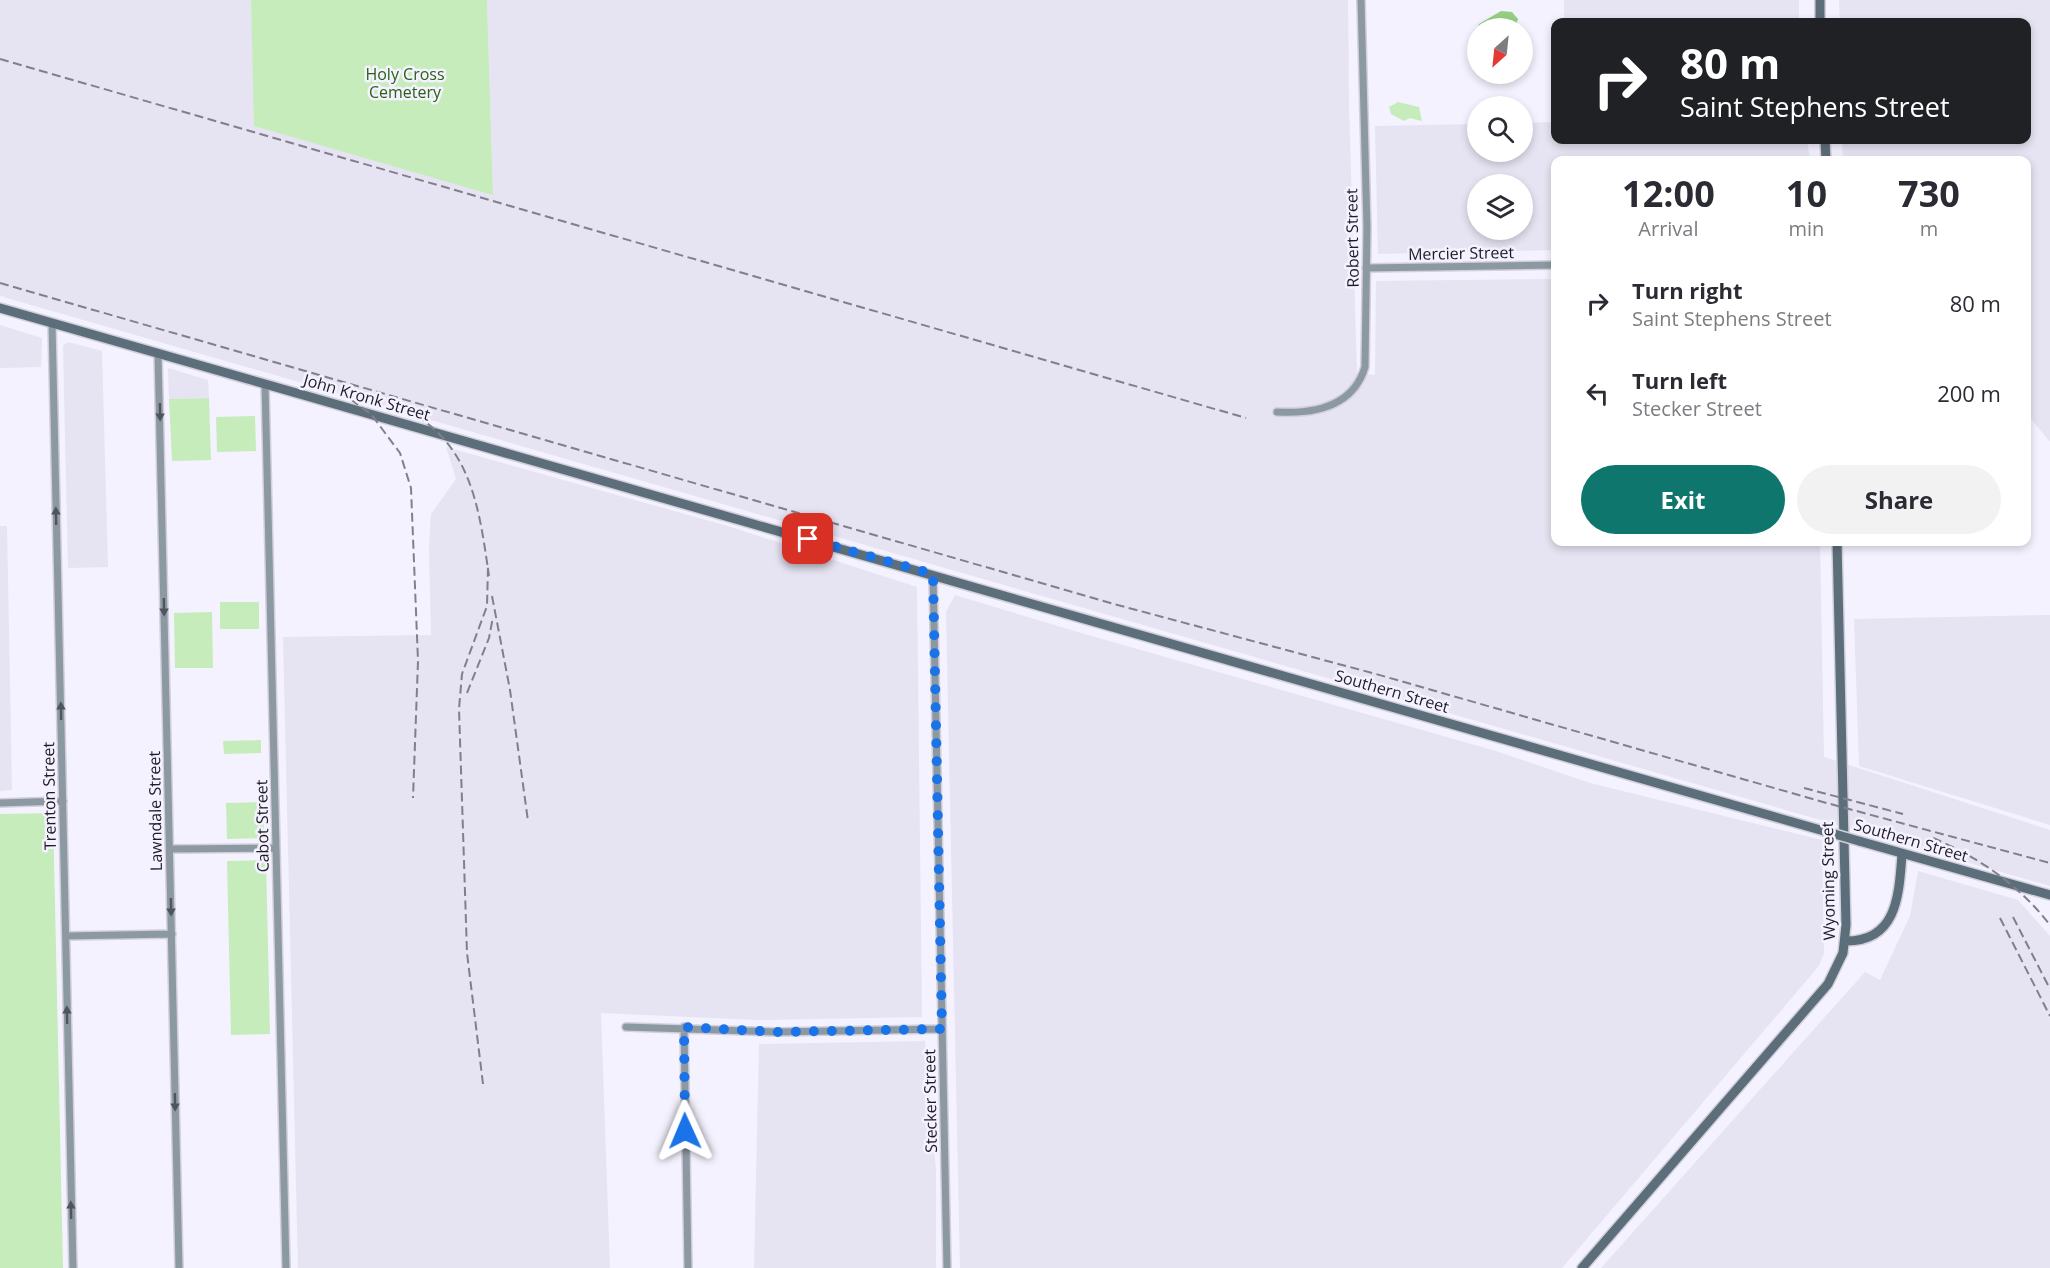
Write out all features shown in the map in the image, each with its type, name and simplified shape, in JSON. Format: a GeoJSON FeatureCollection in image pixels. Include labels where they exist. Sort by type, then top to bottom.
{"type":"FeatureCollection","features":[{"type":"Feature","properties":{"kind":"street","name":"Robert Street"},"geometry":{"type":"LineString","coordinates":[[1277,412],[1306,413],[1324,409],[1340,401],[1360,380],[1367,355],[1361,0]]}},
{"type":"Feature","properties":{"kind":"street"},"geometry":{"type":"LineString","coordinates":[[1820,0],[1820,18]]}},
{"type":"Feature","properties":{"kind":"street","name":"Mercier Street"},"geometry":{"type":"LineString","coordinates":[[1366,268],[1551,265]]}},
{"type":"Feature","properties":{"kind":"street","name":"John Kronk Street"},"geometry":{"type":"LineString","coordinates":[[0,308],[725,516]]}},
{"type":"Feature","properties":{"kind":"street","name":"Trenton Street"},"geometry":{"type":"LineString","coordinates":[[52,323],[73,1268]]}},
{"type":"Feature","properties":{"kind":"street","name":"Lawndale Street"},"geometry":{"type":"LineString","coordinates":[[158,353],[179,1268]]}},
{"type":"Feature","properties":{"kind":"street","name":"Cabot Street"},"geometry":{"type":"LineString","coordinates":[[265,384],[286,1268]]}},
{"type":"Feature","properties":{"kind":"street","name":"Southern Street"},"geometry":{"type":"LineString","coordinates":[[725,516],[2050,896]]}},
{"type":"Feature","properties":{"kind":"street","name":"Wyoming Street"},"geometry":{"type":"LineString","coordinates":[[1582,1268],[1828,984],[1840,962],[1845,941],[1837,546]]}},
{"type":"Feature","properties":{"kind":"street","name":"Stecker Street"},"geometry":{"type":"LineString","coordinates":[[933,574],[947,1268]]}},
{"type":"Feature","properties":{"kind":"street"},"geometry":{"type":"LineString","coordinates":[[0,802],[63,801]]}},
{"type":"Feature","properties":{"kind":"street"},"geometry":{"type":"LineString","coordinates":[[170,849],[276,848]]}},
{"type":"Feature","properties":{"kind":"street"},"geometry":{"type":"LineString","coordinates":[[1845,941],[1859,940],[1876,934],[1892,915],[1898,901],[1902,854]]}},
{"type":"Feature","properties":{"kind":"street"},"geometry":{"type":"LineString","coordinates":[[66,936],[172,933]]}},
{"type":"Feature","properties":{"kind":"street"},"geometry":{"type":"LineString","coordinates":[[626,1027],[684,1027],[776,1032],[942,1029]]}},
{"type":"Feature","properties":{"kind":"street"},"geometry":{"type":"LineString","coordinates":[[684,1027],[688,1268]]}},
{"type":"Feature","properties":{"kind":"shaded area"},"geometry":{"type":"Polygon","coordinates":[[[0,0],[251,0],[255,126],[493,194],[487,0],[1348,0],[1357,373],[1375,375],[1376,281],[1551,279],[1551,546],[1820,546],[1824,757],[2050,830],[2050,886],[0,296],[0,0]]]}},
{"type":"Feature","properties":{"kind":"shaded area"},"geometry":{"type":"Polygon","coordinates":[[[1564,0],[1799,0],[1799,18],[1564,18],[1564,0]]]}},
{"type":"Feature","properties":{"kind":"shaded area"},"geometry":{"type":"Polygon","coordinates":[[[1839,0],[2050,0],[2050,442],[2031,419],[2031,156],[1843,156],[1842,144],[2031,144],[2031,18],[1840,18],[1839,0]]]}},
{"type":"Feature","properties":{"kind":"shaded area"},"geometry":{"type":"Polygon","coordinates":[[[1551,122],[1551,144],[1808,144],[1809,156],[1551,156],[1551,250],[1378,254],[1375,126],[1467,124],[1467,162],[1533,162],[1533,123],[1551,122]]]}},
{"type":"Feature","properties":{"kind":"shaded area"},"geometry":{"type":"Polygon","coordinates":[[[0,325],[42,338],[41,367],[0,368],[0,325]]]}},
{"type":"Feature","properties":{"kind":"shaded area"},"geometry":{"type":"Polygon","coordinates":[[[68,342],[102,351],[108,567],[68,568],[63,346],[68,342]]]}},
{"type":"Feature","properties":{"kind":"shaded area"},"geometry":{"type":"Polygon","coordinates":[[[168,368],[208,380],[209,398],[169,399],[168,368]]]}},
{"type":"Feature","properties":{"kind":"shaded area"},"geometry":{"type":"Polygon","coordinates":[[[446,447],[731,527],[917,587],[922,1017],[757,1020],[601,1013],[610,1268],[298,1268],[283,637],[431,635],[429,548],[431,514],[456,479],[446,447]]]}},
{"type":"Feature","properties":{"kind":"shaded area"},"geometry":{"type":"Polygon","coordinates":[[[0,526],[7,526],[12,790],[0,791],[0,526]]]}},
{"type":"Feature","properties":{"kind":"shaded area"},"geometry":{"type":"Polygon","coordinates":[[[955,595],[1496,751],[1590,783],[1822,840],[1824,954],[1818,967],[1562,1268],[960,1268],[946,612],[955,595]]]}},
{"type":"Feature","properties":{"kind":"shaded area"},"geometry":{"type":"Polygon","coordinates":[[[2050,615],[2050,825],[1859,766],[1854,619],[2050,615]]]}},
{"type":"Feature","properties":{"kind":"shaded area"},"geometry":{"type":"Polygon","coordinates":[[[1918,871],[2018,900],[2050,936],[2050,1268],[1601,1268],[1865,972],[1880,980],[1910,916],[1918,871]]]}},
{"type":"Feature","properties":{"kind":"shaded area"},"geometry":{"type":"Polygon","coordinates":[[[925,1041],[936,1171],[936,1268],[754,1268],[759,1044],[925,1041]]]}},
{"type":"Feature","properties":{"kind":"green space","name":"Holy Cross Cemetery"},"geometry":{"type":"Polygon","coordinates":[[[251,0],[487,0],[493,195],[254,126],[251,0]]]}},
{"type":"Feature","properties":{"kind":"green space"},"geometry":{"type":"Polygon","coordinates":[[[1501,11],[1512,12],[1517,18],[1489,18],[1501,11]]]}},
{"type":"Feature","properties":{"kind":"green space"},"geometry":{"type":"Polygon","coordinates":[[[1398,102],[1419,107],[1422,121],[1410,118],[1404,121],[1391,114],[1389,107],[1398,102]]]}},
{"type":"Feature","properties":{"kind":"green space"},"geometry":{"type":"Polygon","coordinates":[[[209,398],[211,460],[172,461],[169,399],[209,398]]]}},
{"type":"Feature","properties":{"kind":"green space"},"geometry":{"type":"Polygon","coordinates":[[[255,416],[256,451],[217,452],[216,417],[255,416]]]}},
{"type":"Feature","properties":{"kind":"green space"},"geometry":{"type":"Polygon","coordinates":[[[220,602],[259,602],[259,629],[220,629],[220,602]]]}},
{"type":"Feature","properties":{"kind":"green space"},"geometry":{"type":"Polygon","coordinates":[[[212,612],[213,668],[175,668],[174,613],[212,612]]]}},
{"type":"Feature","properties":{"kind":"green space"},"geometry":{"type":"Polygon","coordinates":[[[261,740],[261,753],[224,754],[223,741],[261,740]]]}},
{"type":"Feature","properties":{"kind":"green space"},"geometry":{"type":"Polygon","coordinates":[[[263,802],[264,838],[227,839],[226,803],[263,802]]]}},
{"type":"Feature","properties":{"kind":"green space"},"geometry":{"type":"Polygon","coordinates":[[[53,813],[63,1268],[0,1268],[0,814],[53,813]]]}},
{"type":"Feature","properties":{"kind":"green space"},"geometry":{"type":"Polygon","coordinates":[[[266,860],[270,1034],[231,1035],[227,861],[266,860]]]}},
{"type":"Feature","properties":{"kind":"railway"},"geometry":{"type":"LineString","coordinates":[[0,59],[1246,418]]}},
{"type":"Feature","properties":{"kind":"railway"},"geometry":{"type":"LineString","coordinates":[[0,283],[1114,604],[1376,674],[1823,802],[2050,863]]}},
{"type":"Feature","properties":{"kind":"railway"},"geometry":{"type":"LineString","coordinates":[[315,381],[339,391],[371,414],[400,453],[411,488],[418,661],[413,798]]}},
{"type":"Feature","properties":{"kind":"railway"},"geometry":{"type":"LineString","coordinates":[[393,403],[419,417],[439,434],[454,453],[466,474],[480,522],[489,576]]}},
{"type":"Feature","properties":{"kind":"railway"},"geometry":{"type":"LineString","coordinates":[[483,1084],[467,953],[459,709],[462,674],[487,606],[488,567]]}},
{"type":"Feature","properties":{"kind":"railway"},"geometry":{"type":"LineString","coordinates":[[492,596],[510,690],[528,821]]}},
{"type":"Feature","properties":{"kind":"railway"},"geometry":{"type":"LineString","coordinates":[[467,693],[489,638],[493,617]]}},
{"type":"Feature","properties":{"kind":"railway"},"geometry":{"type":"LineString","coordinates":[[1804,788],[1903,814]]}},
{"type":"Feature","properties":{"kind":"railway"},"geometry":{"type":"LineString","coordinates":[[1933,838],[1967,854],[1998,874],[2025,897],[2050,925]]}},
{"type":"Feature","properties":{"kind":"railway"},"geometry":{"type":"LineString","coordinates":[[2013,917],[2050,989]]}},
{"type":"Feature","properties":{"kind":"railway"},"geometry":{"type":"LineString","coordinates":[[2000,918],[2050,1016]]}},
{"type":"Feature","properties":{"kind":"route"},"geometry":{"type":"LineString","coordinates":[[685,1131],[684,1027],[776,1032],[942,1029],[933,574],[808,539]]}}]}
